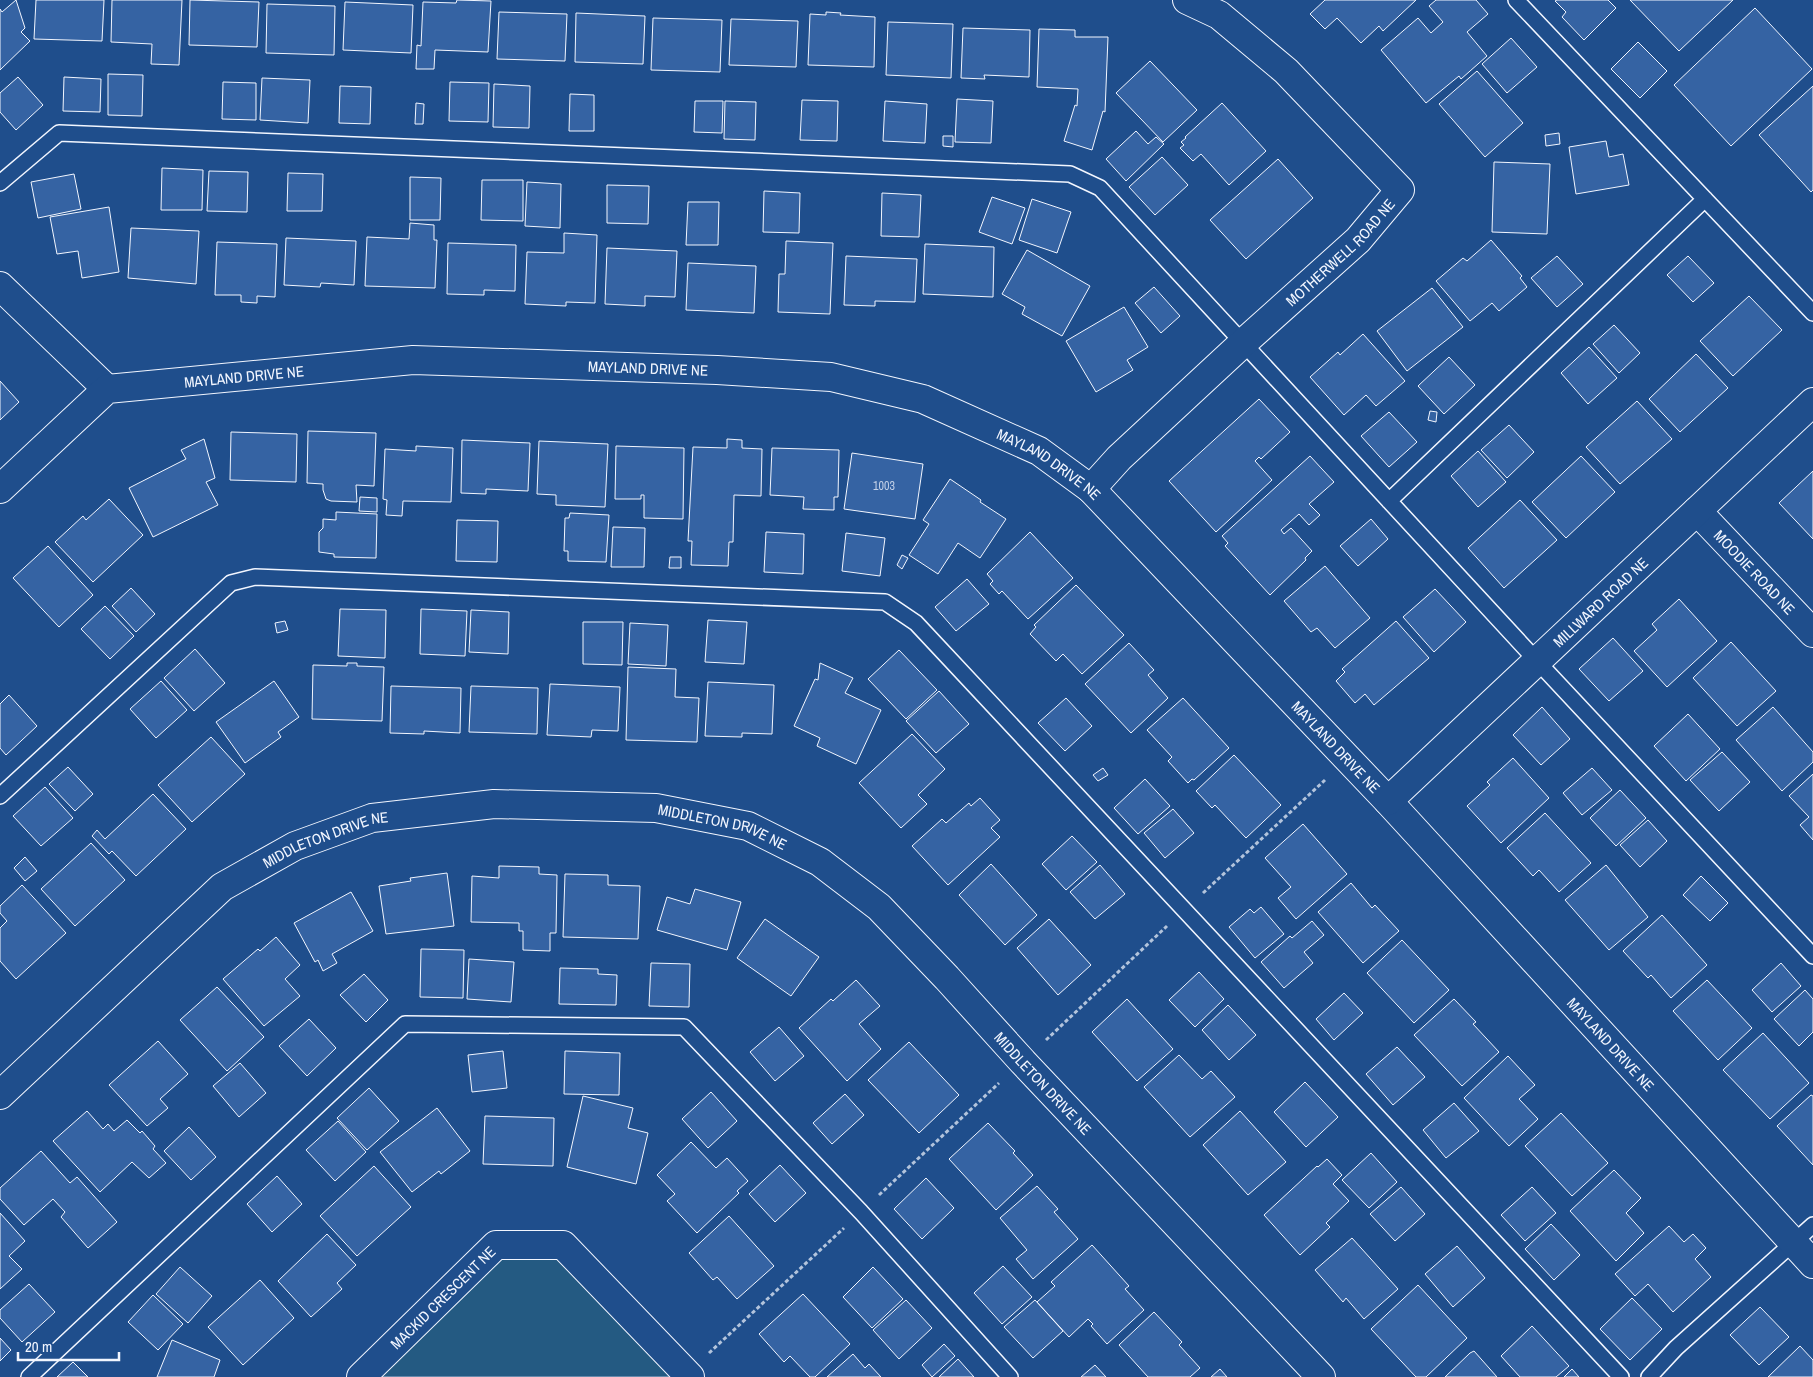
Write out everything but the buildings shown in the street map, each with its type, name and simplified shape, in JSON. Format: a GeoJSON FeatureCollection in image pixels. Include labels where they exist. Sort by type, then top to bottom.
{"type":"FeatureCollection","features":[{"type":"Feature","properties":{"kind":"street","name":"MOTHERWELL ROAD NE"},"geometry":{"type":"LineString","coordinates":[[1092,489],[1119,458],[1358,240],[1400,190],[1286,71],[1219,15],[1187,0]]}},
{"type":"Feature","properties":{"kind":"street"},"geometry":{"type":"LineString","coordinates":[[0,286],[107,389],[0,489]]}},
{"type":"Feature","properties":{"kind":"street","name":"MAYLAND DRIVE NE"},"geometry":{"type":"LineString","coordinates":[[107,389],[413,360],[717,370],[831,376],[923,399],[1038,451],[1092,489],[1388,801],[1813,1264]]}},
{"type":"Feature","properties":{"kind":"street","name":"MILLWARD ROAD NE"},"geometry":{"type":"LineString","coordinates":[[1388,801],[1813,402]]}},
{"type":"Feature","properties":{"kind":"street","name":"MOODIE ROAD NE"},"geometry":{"type":"LineString","coordinates":[[1697,511],[1813,633]]}},
{"type":"Feature","properties":{"kind":"street","name":"MIDDLETON DRIVE NE"},"geometry":{"type":"LineString","coordinates":[[0,1095],[222,887],[295,846],[372,818],[494,804],[656,808],[748,826],[820,862],[879,907],[947,978],[1029,1069],[1321,1377]]}},
{"type":"Feature","properties":{"kind":"street","name":"MACKID CRESCENT NE"},"geometry":{"type":"LineString","coordinates":[[361,1377],[496,1245],[563,1244],[690,1377]]}},
{"type":"Feature","properties":{"kind":"lane"},"geometry":{"type":"LineString","coordinates":[[1516,0],[1813,313]]}},
{"type":"Feature","properties":{"kind":"lane"},"geometry":{"type":"LineString","coordinates":[[0,183],[59,133],[1070,174],[1100,188],[1537,662],[1813,956]]}},
{"type":"Feature","properties":{"kind":"lane"},"geometry":{"type":"LineString","coordinates":[[1389,501],[1705,199]]}},
{"type":"Feature","properties":{"kind":"lane"},"geometry":{"type":"LineString","coordinates":[[0,796],[231,583],[255,577],[884,602],[916,623],[1621,1377]]}},
{"type":"Feature","properties":{"kind":"lane"},"geometry":{"type":"LineString","coordinates":[[29,1377],[405,1024],[684,1027],[860,1212],[1010,1377]]}},
{"type":"Feature","properties":{"kind":"lane"},"geometry":{"type":"LineString","coordinates":[[1649,1377],[1676,1348],[1813,1225]]}},
{"type":"Feature","properties":{"kind":"shaded area"},"geometry":{"type":"Polygon","coordinates":[[[496,1245],[563,1245],[690,1377],[361,1377],[496,1245]]]}}]}
